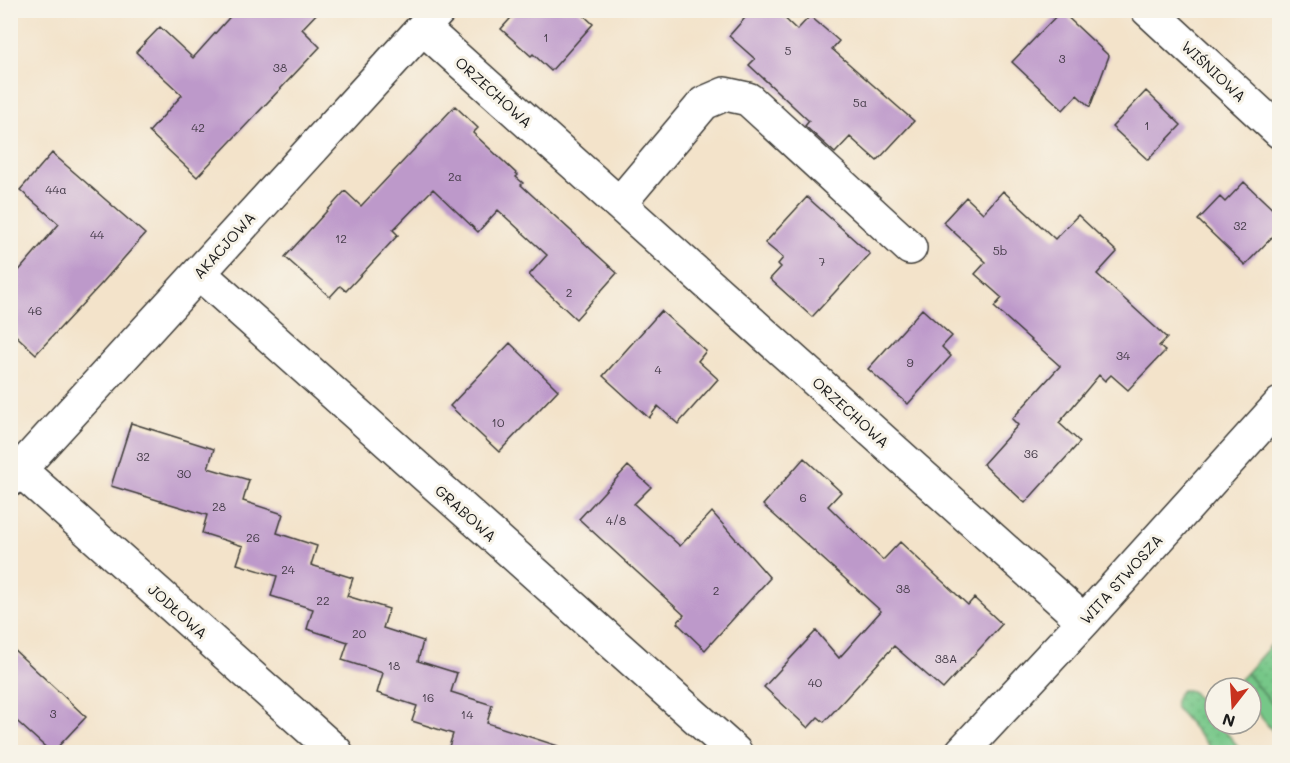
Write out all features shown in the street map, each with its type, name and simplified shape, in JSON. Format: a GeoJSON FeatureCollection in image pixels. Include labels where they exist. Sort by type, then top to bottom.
{"type":"FeatureCollection","features":[{"type":"Feature","properties":{"kind":"street","name":"WIŚNIOWA"},"geometry":{"type":"LineString","coordinates":[[1149,10],[1280,132]]}},
{"type":"Feature","properties":{"kind":"street","name":"ORZECHOWA"},"geometry":{"type":"LineString","coordinates":[[431,19],[619,204],[1084,621]]}},
{"type":"Feature","properties":{"kind":"street","name":"AKACJOWA"},"geometry":{"type":"LineString","coordinates":[[15,475],[431,19]]}},
{"type":"Feature","properties":{"kind":"street"},"geometry":{"type":"LineString","coordinates":[[619,204],[704,103],[724,94],[748,99],[910,248]]}},
{"type":"Feature","properties":{"kind":"street","name":"GRABOWA"},"geometry":{"type":"LineString","coordinates":[[199,273],[735,753]]}},
{"type":"Feature","properties":{"kind":"street","name":"WITA STWOSZA"},"geometry":{"type":"LineString","coordinates":[[962,753],[1280,404]]}},
{"type":"Feature","properties":{"kind":"street","name":"JODŁOWA"},"geometry":{"type":"LineString","coordinates":[[15,475],[336,753]]}},
{"type":"Feature","properties":{"kind":"green space"},"geometry":{"type":"Polygon","coordinates":[[[1273,643],[1279,650],[1279,712],[1263,693],[1263,676],[1249,676],[1246,673],[1273,643]]]}},
{"type":"Feature","properties":{"kind":"green space"},"geometry":{"type":"Polygon","coordinates":[[[1182,690],[1193,692],[1203,704],[1203,736],[1229,736],[1243,752],[1214,752],[1176,708],[1178,694],[1182,690]]]}},
{"type":"Feature","properties":{"kind":"green space"},"geometry":{"type":"Polygon","coordinates":[[[1263,693],[1279,712],[1279,739],[1263,720],[1263,693]]]}},
{"type":"Feature","properties":{"kind":"building"},"geometry":{"type":"Polygon","coordinates":[[[236,10],[320,10],[302,29],[320,47],[197,177],[149,132],[182,95],[136,52],[160,27],[193,58],[236,10]]]}},
{"type":"Feature","properties":{"kind":"building"},"geometry":{"type":"Polygon","coordinates":[[[518,10],[578,10],[593,24],[551,71],[501,29],[518,10]]]}},
{"type":"Feature","properties":{"kind":"building"},"geometry":{"type":"Polygon","coordinates":[[[752,10],[776,10],[797,30],[810,16],[839,41],[832,49],[914,121],[877,161],[850,137],[835,153],[805,126],[809,121],[749,65],[755,59],[729,36],[752,10]]]}},
{"type":"Feature","properties":{"kind":"building"},"geometry":{"type":"Polygon","coordinates":[[[1061,11],[1109,56],[1090,107],[1077,95],[1063,110],[1012,62],[1061,11]]]}},
{"type":"Feature","properties":{"kind":"building"},"geometry":{"type":"Polygon","coordinates":[[[1146,91],[1181,125],[1148,160],[1112,127],[1146,91]]]}},
{"type":"Feature","properties":{"kind":"building"},"geometry":{"type":"Polygon","coordinates":[[[455,106],[478,128],[473,133],[518,175],[516,177],[523,183],[521,185],[617,273],[576,319],[529,275],[547,255],[498,210],[478,232],[433,189],[393,230],[398,235],[346,291],[340,286],[330,297],[285,257],[345,191],[361,206],[455,106]]]}},
{"type":"Feature","properties":{"kind":"building"},"geometry":{"type":"Polygon","coordinates":[[[52,153],[145,234],[36,354],[10,330],[10,281],[59,224],[20,190],[52,153]]]}},
{"type":"Feature","properties":{"kind":"building"},"geometry":{"type":"Polygon","coordinates":[[[1244,182],[1280,216],[1280,229],[1245,265],[1198,220],[1220,197],[1225,202],[1244,182]]]}},
{"type":"Feature","properties":{"kind":"building"},"geometry":{"type":"Polygon","coordinates":[[[1003,191],[1055,239],[1078,215],[1117,252],[1097,274],[1167,338],[1159,346],[1165,351],[1128,390],[1111,375],[1105,381],[1099,375],[1059,423],[1080,442],[1025,503],[983,464],[1018,425],[1012,419],[1060,366],[994,307],[1002,298],[975,274],[986,262],[943,222],[966,197],[983,213],[1003,191]]]}},
{"type":"Feature","properties":{"kind":"building"},"geometry":{"type":"Polygon","coordinates":[[[807,197],[870,254],[812,317],[770,279],[781,267],[778,264],[783,258],[765,243],[807,197]]]}},
{"type":"Feature","properties":{"kind":"building"},"geometry":{"type":"Polygon","coordinates":[[[922,309],[952,336],[942,347],[951,356],[908,404],[868,369],[922,309]]]}},
{"type":"Feature","properties":{"kind":"building"},"geometry":{"type":"Polygon","coordinates":[[[661,311],[706,351],[698,361],[718,379],[678,424],[658,406],[649,418],[603,376],[661,311]]]}},
{"type":"Feature","properties":{"kind":"building"},"geometry":{"type":"Polygon","coordinates":[[[510,343],[558,390],[499,452],[450,406],[510,343]]]}},
{"type":"Feature","properties":{"kind":"building"},"geometry":{"type":"Polygon","coordinates":[[[131,423],[214,449],[208,468],[249,480],[243,501],[283,514],[277,533],[317,546],[311,565],[353,578],[347,596],[389,609],[383,628],[423,641],[418,661],[457,673],[451,692],[492,705],[487,723],[558,746],[557,753],[447,753],[453,734],[412,721],[417,706],[377,693],[383,673],[342,660],[348,642],[307,629],[313,609],[271,596],[277,576],[237,564],[243,546],[202,533],[207,515],[111,486],[131,423]]]}},
{"type":"Feature","properties":{"kind":"building"},"geometry":{"type":"Polygon","coordinates":[[[804,458],[841,492],[828,506],[883,560],[900,542],[968,605],[974,598],[1002,624],[943,689],[894,646],[824,722],[818,717],[808,728],[764,687],[816,631],[839,658],[881,611],[763,505],[804,458]]]}},
{"type":"Feature","properties":{"kind":"building"},"geometry":{"type":"Polygon","coordinates":[[[628,466],[651,487],[634,504],[680,546],[712,512],[770,578],[705,650],[677,623],[684,615],[579,519],[628,466]]]}},
{"type":"Feature","properties":{"kind":"building"},"geometry":{"type":"Polygon","coordinates":[[[10,646],[86,717],[52,753],[10,715],[10,646]]]}}]}
